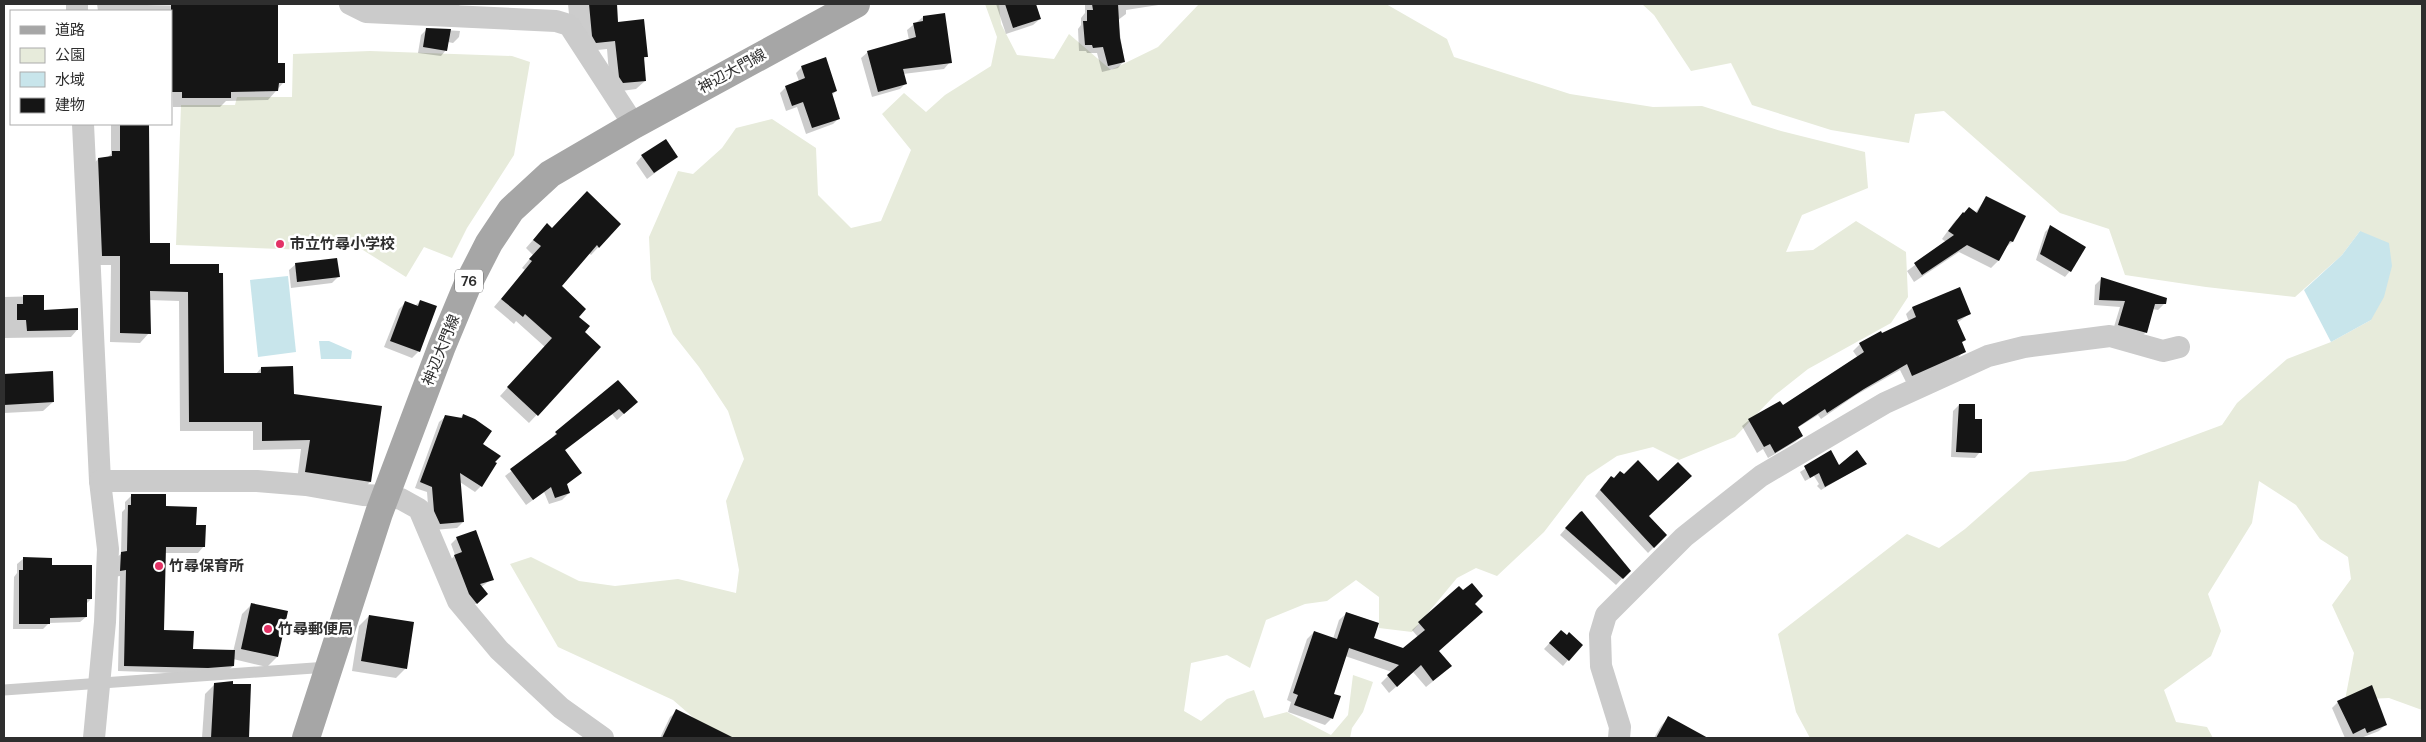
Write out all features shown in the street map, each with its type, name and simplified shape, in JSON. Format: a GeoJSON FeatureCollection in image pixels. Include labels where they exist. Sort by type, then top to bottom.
{"type":"FeatureCollection","features":[{"type":"Feature","properties":{"kind":"main road","name":"神辺大門線"},"geometry":{"type":"LineString","coordinates":[[306,738],[385,496],[467,286],[489,243],[510,210],[550,174],[634,125],[856,4]]}},
{"type":"Feature","properties":{"kind":"street"},"geometry":{"type":"LineString","coordinates":[[350,4],[366,12],[556,21],[569,25],[634,125]]}},
{"type":"Feature","properties":{"kind":"street"},"geometry":{"type":"LineString","coordinates":[[83,125],[100,481],[108,549],[100,684],[94,738]]}},
{"type":"Feature","properties":{"kind":"street"},"geometry":{"type":"LineString","coordinates":[[1619,738],[1620,727],[1601,666],[1600,635],[1606,615],[1684,537],[1761,476],[1885,403],[1988,356],[2024,347],[2110,336],[2163,351],[2180,347]]}},
{"type":"Feature","properties":{"kind":"street"},"geometry":{"type":"LineString","coordinates":[[100,481],[257,481],[306,485],[363,495],[401,499],[419,509],[458,601],[499,650],[561,708],[603,738]]}},
{"type":"Feature","properties":{"kind":"lane"},"geometry":{"type":"LineString","coordinates":[[4,690],[328,666]]}},
{"type":"Feature","properties":{"kind":"green space"},"geometry":{"type":"Polygon","coordinates":[[[985,4],[999,4],[1001,24],[1017,55],[1054,59],[1069,34],[1111,70],[1158,47],[1199,4],[1386,4],[1447,39],[1454,57],[1570,94],[1653,107],[1702,106],[1781,131],[1865,152],[1868,188],[1802,215],[1786,252],[1813,250],[1856,221],[1906,252],[1908,297],[1891,323],[1808,369],[1775,395],[1735,437],[1679,460],[1653,447],[1617,456],[1587,476],[1544,532],[1497,576],[1476,568],[1457,578],[1412,632],[1379,628],[1379,597],[1356,580],[1327,601],[1305,604],[1266,620],[1250,668],[1227,655],[1191,663],[1184,711],[1201,721],[1227,699],[1254,690],[1264,718],[1287,712],[1331,735],[1348,715],[1353,675],[1373,682],[1363,712],[1352,728],[1350,738],[717,738],[673,700],[558,647],[510,564],[531,557],[579,581],[615,586],[678,579],[736,593],[739,570],[726,501],[744,459],[728,411],[699,367],[673,334],[651,279],[649,237],[678,171],[693,174],[722,148],[736,128],[772,119],[816,148],[818,195],[851,228],[881,221],[911,150],[882,114],[904,93],[926,112],[945,95],[991,66],[997,37],[985,4]]]}},
{"type":"Feature","properties":{"kind":"green space"},"geometry":{"type":"Polygon","coordinates":[[[1642,4],[2422,4],[2422,710],[2389,698],[2345,700],[2354,653],[2332,605],[2351,579],[2348,557],[2320,539],[2296,505],[2259,481],[2252,523],[2208,594],[2221,631],[2211,656],[2164,690],[2176,722],[2207,727],[2213,738],[1810,738],[1796,712],[1778,634],[1907,534],[1939,548],[1965,529],[2030,472],[2125,461],[2222,425],[2237,403],[2287,359],[2331,342],[2371,320],[2360,231],[2342,255],[2295,297],[2206,287],[2125,275],[2109,229],[2060,213],[1944,111],[1915,114],[1909,143],[1831,130],[1752,105],[1731,63],[1691,71],[1654,15],[1642,4]]]}},
{"type":"Feature","properties":{"kind":"green space"},"geometry":{"type":"Polygon","coordinates":[[[370,51],[512,56],[530,62],[514,155],[467,228],[452,258],[424,247],[406,277],[347,240],[306,250],[176,245],[181,105],[235,105],[237,97],[292,97],[293,54],[370,51]]]}},
{"type":"Feature","properties":{"kind":"water"},"geometry":{"type":"Polygon","coordinates":[[[2360,231],[2389,243],[2392,266],[2384,297],[2371,320],[2331,342],[2304,290],[2342,255],[2360,231]]]}},
{"type":"Feature","properties":{"kind":"water"},"geometry":{"type":"Polygon","coordinates":[[[288,276],[296,352],[258,357],[250,280],[288,276]]]}},
{"type":"Feature","properties":{"kind":"water"},"geometry":{"type":"Polygon","coordinates":[[[319,341],[329,341],[352,351],[351,359],[321,359],[319,341]]]}},
{"type":"Feature","properties":{"kind":"building"},"geometry":{"type":"Polygon","coordinates":[[[171,4],[278,4],[278,63],[285,63],[285,83],[279,83],[278,91],[231,92],[231,98],[182,98],[182,92],[172,92],[171,4]]]}},
{"type":"Feature","properties":{"kind":"building"},"geometry":{"type":"Polygon","coordinates":[[[589,4],[617,4],[618,22],[644,19],[648,57],[644,57],[646,81],[623,83],[619,77],[615,41],[596,43],[592,36],[589,4]]]}},
{"type":"Feature","properties":{"kind":"building"},"geometry":{"type":"Polygon","coordinates":[[[1005,4],[1036,4],[1041,19],[1013,28],[1005,4]]]}},
{"type":"Feature","properties":{"kind":"building"},"geometry":{"type":"Polygon","coordinates":[[[1092,4],[1118,4],[1120,38],[1125,62],[1108,66],[1103,47],[1093,48],[1092,45],[1085,45],[1083,21],[1087,21],[1087,10],[1093,10],[1092,4]]]}},
{"type":"Feature","properties":{"kind":"building"},"geometry":{"type":"Polygon","coordinates":[[[945,13],[952,63],[903,69],[907,84],[878,92],[867,51],[916,37],[913,23],[923,21],[923,16],[945,13]]]}},
{"type":"Feature","properties":{"kind":"building"},"geometry":{"type":"Polygon","coordinates":[[[426,28],[451,29],[447,51],[423,47],[426,28]]]}},
{"type":"Feature","properties":{"kind":"building"},"geometry":{"type":"Polygon","coordinates":[[[826,57],[837,91],[832,93],[840,119],[812,128],[803,102],[792,106],[785,86],[805,78],[801,66],[826,57]]]}},
{"type":"Feature","properties":{"kind":"building"},"geometry":{"type":"Polygon","coordinates":[[[120,125],[149,125],[150,243],[170,243],[170,264],[219,264],[219,273],[223,273],[224,373],[261,373],[261,367],[293,366],[294,394],[382,406],[371,482],[305,472],[310,440],[262,441],[262,422],[189,422],[188,292],[150,291],[151,334],[120,333],[120,256],[102,256],[98,158],[112,156],[112,151],[120,151],[120,125]]]}},
{"type":"Feature","properties":{"kind":"building"},"geometry":{"type":"Polygon","coordinates":[[[666,139],[678,157],[654,173],[641,155],[666,139]]]}},
{"type":"Feature","properties":{"kind":"building"},"geometry":{"type":"Polygon","coordinates":[[[587,191],[621,224],[599,248],[597,245],[562,286],[586,309],[579,317],[590,326],[585,332],[601,347],[538,416],[507,387],[552,338],[525,314],[523,317],[501,299],[532,261],[529,259],[541,246],[533,240],[547,223],[552,228],[587,191]]]}},
{"type":"Feature","properties":{"kind":"building"},"geometry":{"type":"Polygon","coordinates":[[[1986,196],[2026,216],[2013,242],[2010,241],[1999,261],[1967,245],[1922,275],[1914,263],[1954,235],[1948,231],[1963,212],[1969,207],[1977,213],[1986,196]]]}},
{"type":"Feature","properties":{"kind":"building"},"geometry":{"type":"Polygon","coordinates":[[[2050,225],[2086,247],[2071,272],[2040,254],[2050,225]]]}},
{"type":"Feature","properties":{"kind":"building"},"geometry":{"type":"Polygon","coordinates":[[[337,258],[340,277],[297,282],[295,263],[337,258]]]}},
{"type":"Feature","properties":{"kind":"building"},"geometry":{"type":"Polygon","coordinates":[[[2101,277],[2167,298],[2166,304],[2155,304],[2147,333],[2118,325],[2125,301],[2099,300],[2101,277]]]}},
{"type":"Feature","properties":{"kind":"building"},"geometry":{"type":"Polygon","coordinates":[[[1960,287],[1971,314],[1957,320],[1966,340],[1962,342],[1966,352],[1912,376],[1907,364],[1827,413],[1825,409],[1798,427],[1803,436],[1775,453],[1770,444],[1764,447],[1748,419],[1780,401],[1783,405],[1864,352],[1859,343],[1881,331],[1882,333],[1916,317],[1912,307],[1960,287]]]}},
{"type":"Feature","properties":{"kind":"building"},"geometry":{"type":"Polygon","coordinates":[[[23,295],[44,295],[44,310],[78,308],[78,330],[27,331],[26,320],[17,320],[17,304],[23,304],[23,295]]]}},
{"type":"Feature","properties":{"kind":"building"},"geometry":{"type":"Polygon","coordinates":[[[420,300],[437,306],[420,352],[390,341],[405,301],[418,306],[420,300]]]}},
{"type":"Feature","properties":{"kind":"building"},"geometry":{"type":"Polygon","coordinates":[[[53,371],[54,402],[4,405],[4,374],[53,371]]]}},
{"type":"Feature","properties":{"kind":"building"},"geometry":{"type":"Polygon","coordinates":[[[618,380],[638,402],[624,414],[619,409],[565,450],[582,473],[567,484],[570,493],[555,498],[551,487],[533,500],[510,469],[557,434],[555,432],[618,380]]]}},
{"type":"Feature","properties":{"kind":"building"},"geometry":{"type":"Polygon","coordinates":[[[1959,404],[1975,404],[1975,419],[1982,419],[1982,453],[1956,452],[1959,404]]]}},
{"type":"Feature","properties":{"kind":"building"},"geometry":{"type":"Polygon","coordinates":[[[463,414],[475,419],[492,431],[483,444],[501,456],[495,462],[497,463],[482,487],[460,473],[464,522],[440,524],[434,511],[432,487],[420,482],[445,415],[462,418],[463,414]]]}},
{"type":"Feature","properties":{"kind":"building"},"geometry":{"type":"Polygon","coordinates":[[[1831,450],[1839,465],[1857,450],[1867,464],[1825,487],[1819,473],[1810,478],[1804,466],[1831,450]]]}},
{"type":"Feature","properties":{"kind":"building"},"geometry":{"type":"Polygon","coordinates":[[[1638,460],[1658,481],[1678,462],[1692,476],[1649,516],[1667,535],[1654,548],[1600,490],[1611,476],[1614,478],[1620,471],[1624,474],[1638,460]]]}},
{"type":"Feature","properties":{"kind":"building"},"geometry":{"type":"Polygon","coordinates":[[[131,494],[166,494],[166,506],[197,507],[196,525],[206,525],[205,547],[166,547],[164,630],[194,631],[193,649],[235,650],[234,666],[208,668],[124,666],[126,570],[120,571],[121,552],[127,551],[128,505],[131,505],[131,494]]]}},
{"type":"Feature","properties":{"kind":"building"},"geometry":{"type":"Polygon","coordinates":[[[1582,511],[1631,571],[1623,579],[1565,528],[1582,511]]]}},
{"type":"Feature","properties":{"kind":"building"},"geometry":{"type":"Polygon","coordinates":[[[476,530],[494,580],[480,584],[488,594],[477,604],[469,594],[454,555],[462,552],[456,537],[476,530]]]}},
{"type":"Feature","properties":{"kind":"building"},"geometry":{"type":"Polygon","coordinates":[[[23,557],[52,558],[52,565],[92,565],[92,599],[87,599],[87,617],[50,618],[50,624],[19,624],[19,570],[23,570],[23,557]]]}},
{"type":"Feature","properties":{"kind":"building"},"geometry":{"type":"Polygon","coordinates":[[[1472,583],[1483,596],[1475,604],[1483,612],[1439,651],[1452,666],[1433,681],[1421,665],[1397,687],[1387,675],[1399,665],[1349,648],[1334,694],[1341,696],[1333,719],[1294,705],[1298,695],[1293,693],[1314,631],[1337,639],[1346,612],[1379,623],[1374,638],[1403,648],[1425,630],[1418,622],[1459,586],[1463,590],[1472,583]]]}},
{"type":"Feature","properties":{"kind":"building"},"geometry":{"type":"Polygon","coordinates":[[[251,603],[288,611],[278,657],[241,649],[251,603]]]}},
{"type":"Feature","properties":{"kind":"building"},"geometry":{"type":"Polygon","coordinates":[[[369,615],[414,622],[407,669],[361,661],[369,615]]]}},
{"type":"Feature","properties":{"kind":"building"},"geometry":{"type":"Polygon","coordinates":[[[1561,630],[1567,635],[1569,632],[1583,645],[1569,661],[1549,643],[1561,630]]]}},
{"type":"Feature","properties":{"kind":"building"},"geometry":{"type":"Polygon","coordinates":[[[233,681],[233,684],[251,684],[249,738],[211,738],[214,683],[233,681]]]}},
{"type":"Feature","properties":{"kind":"building"},"geometry":{"type":"Polygon","coordinates":[[[2372,685],[2387,725],[2367,733],[2365,728],[2353,734],[2337,701],[2372,685]]]}},
{"type":"Feature","properties":{"kind":"building"},"geometry":{"type":"Polygon","coordinates":[[[676,709],[734,738],[662,738],[676,709]]]}},
{"type":"Feature","properties":{"kind":"building"},"geometry":{"type":"Polygon","coordinates":[[[1668,716],[1708,738],[1656,738],[1668,716]]]}},
{"type":"Feature","properties":{"kind":"place","name":"市立竹尋小学校"},"geometry":{"type":"Point","coordinates":[280,244]}},
{"type":"Feature","properties":{"kind":"place","name":"竹尋保育所"},"geometry":{"type":"Point","coordinates":[159,566]}},
{"type":"Feature","properties":{"kind":"place","name":"竹尋郵便局"},"geometry":{"type":"Point","coordinates":[268,629]}}]}
